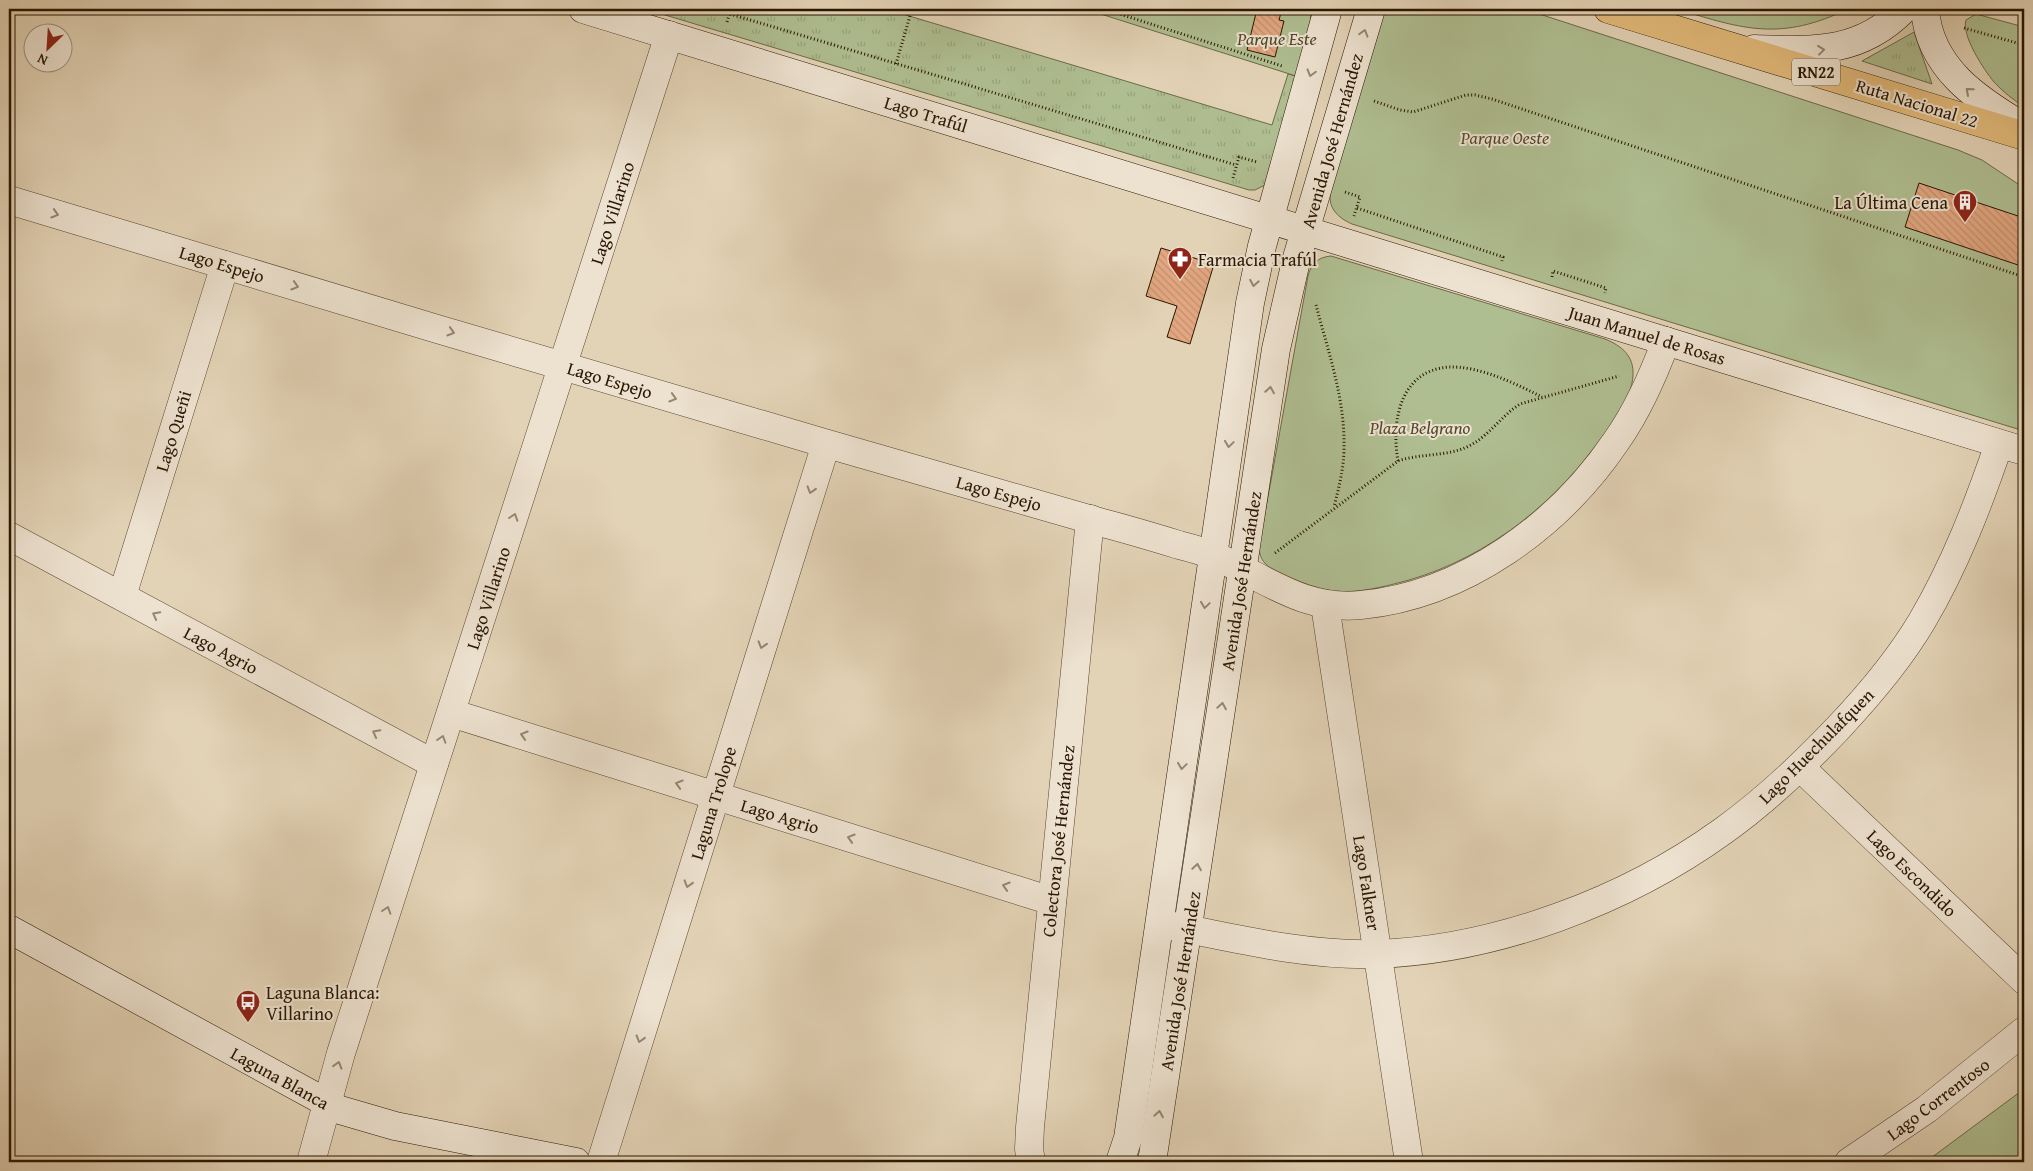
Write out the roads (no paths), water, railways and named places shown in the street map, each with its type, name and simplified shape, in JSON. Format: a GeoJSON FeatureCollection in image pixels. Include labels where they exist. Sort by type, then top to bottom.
{"type":"FeatureCollection","features":[{"type":"Feature","properties":{"kind":"highway","name":"Ruta Nacional 22"},"geometry":{"type":"LineString","coordinates":[[1608,9],[2024,136]]}},
{"type":"Feature","properties":{"kind":"street","name":"Lago Trafúl"},"geometry":{"type":"LineString","coordinates":[[583,9],[1270,219]]}},
{"type":"Feature","properties":{"kind":"street","name":"Avenida José Hernández"},"geometry":{"type":"LineString","coordinates":[[1120,1162],[1128,1138],[1250,303],[1270,219],[1328,9]]}},
{"type":"Feature","properties":{"kind":"street","name":"Avenida José Hernández"},"geometry":{"type":"LineString","coordinates":[[1152,1162],[1276,349],[1288,291],[1371,9]]}},
{"type":"Feature","properties":{"kind":"street"},"geometry":{"type":"LineString","coordinates":[[1738,48],[1808,51],[1842,46],[1873,33],[1904,9]]}},
{"type":"Feature","properties":{"kind":"street"},"geometry":{"type":"LineString","coordinates":[[1925,9],[1927,23],[1934,43],[1944,62],[1958,80],[1984,103],[2024,127]]}},
{"type":"Feature","properties":{"kind":"street","name":"Lago Villarino"},"geometry":{"type":"LineString","coordinates":[[311,1162],[326,1104],[434,764],[669,35]]}},
{"type":"Feature","properties":{"kind":"street","name":"Lago Espejo"},"geometry":{"type":"LineString","coordinates":[[9,200],[826,444],[1213,555],[1290,594],[1325,604],[1346,606],[1367,605],[1427,591],[1467,574],[1522,539],[1582,485],[1614,445],[1645,393],[1666,341]]}},
{"type":"Feature","properties":{"kind":"street","name":"Juan Manuel de Rosas"},"geometry":{"type":"LineString","coordinates":[[1270,219],[2012,447]]}},
{"type":"Feature","properties":{"kind":"street","name":"Lago Queñi"},"geometry":{"type":"LineString","coordinates":[[122,596],[225,265]]}},
{"type":"Feature","properties":{"kind":"street","name":"Laguna Trolope"},"geometry":{"type":"LineString","coordinates":[[601,1162],[826,444]]}},
{"type":"Feature","properties":{"kind":"street","name":"Lago Huechulafquen"},"geometry":{"type":"LineString","coordinates":[[1159,923],[1301,950],[1332,953],[1377,954],[1445,947],[1518,930],[1594,902],[1663,869],[1721,833],[1748,812],[1800,766],[1875,687],[1921,623],[1958,553],[1972,521],[2012,447]]}},
{"type":"Feature","properties":{"kind":"street","name":"Colectora José Hernández"},"geometry":{"type":"LineString","coordinates":[[1031,1162],[1029,1149],[1030,1127],[1090,519]]}},
{"type":"Feature","properties":{"kind":"street","name":"Lago Agrio"},"geometry":{"type":"LineString","coordinates":[[9,536],[434,764]]}},
{"type":"Feature","properties":{"kind":"street","name":"Lago Falkner"},"geometry":{"type":"LineString","coordinates":[[1325,604],[1409,1162]]}},
{"type":"Feature","properties":{"kind":"street","name":"Lago Agrio"},"geometry":{"type":"LineString","coordinates":[[451,712],[1052,901]]}},
{"type":"Feature","properties":{"kind":"street","name":"Lago Escondido"},"geometry":{"type":"LineString","coordinates":[[1800,766],[2024,980]]}},
{"type":"Feature","properties":{"kind":"street","name":"Laguna Blanca"},"geometry":{"type":"LineString","coordinates":[[9,929],[326,1104],[357,1116],[395,1126],[576,1162]]}},
{"type":"Feature","properties":{"kind":"street","name":"Lago Correntoso"},"geometry":{"type":"LineString","coordinates":[[1849,1162],[1934,1104],[2024,1031]]}},
{"type":"Feature","properties":{"kind":"place","name":"La Última Cena"},"geometry":{"type":"Point","coordinates":[1965,223]}},
{"type":"Feature","properties":{"kind":"place","name":"Farmacia Trafúl"},"geometry":{"type":"Point","coordinates":[1180,280]}},
{"type":"Feature","properties":{"kind":"place","name":"Laguna Blanca: Villarino"},"geometry":{"type":"Point","coordinates":[248,1023]}},
{"type":"Feature","properties":{"kind":"park label","name":"Parque Este"},"geometry":{"type":"Point","coordinates":[1277,38]}},
{"type":"Feature","properties":{"kind":"park label","name":"Parque Oeste"},"geometry":{"type":"Point","coordinates":[1505,137]}},
{"type":"Feature","properties":{"kind":"park label","name":"Plaza Belgrano"},"geometry":{"type":"Point","coordinates":[1420,427]}}]}
